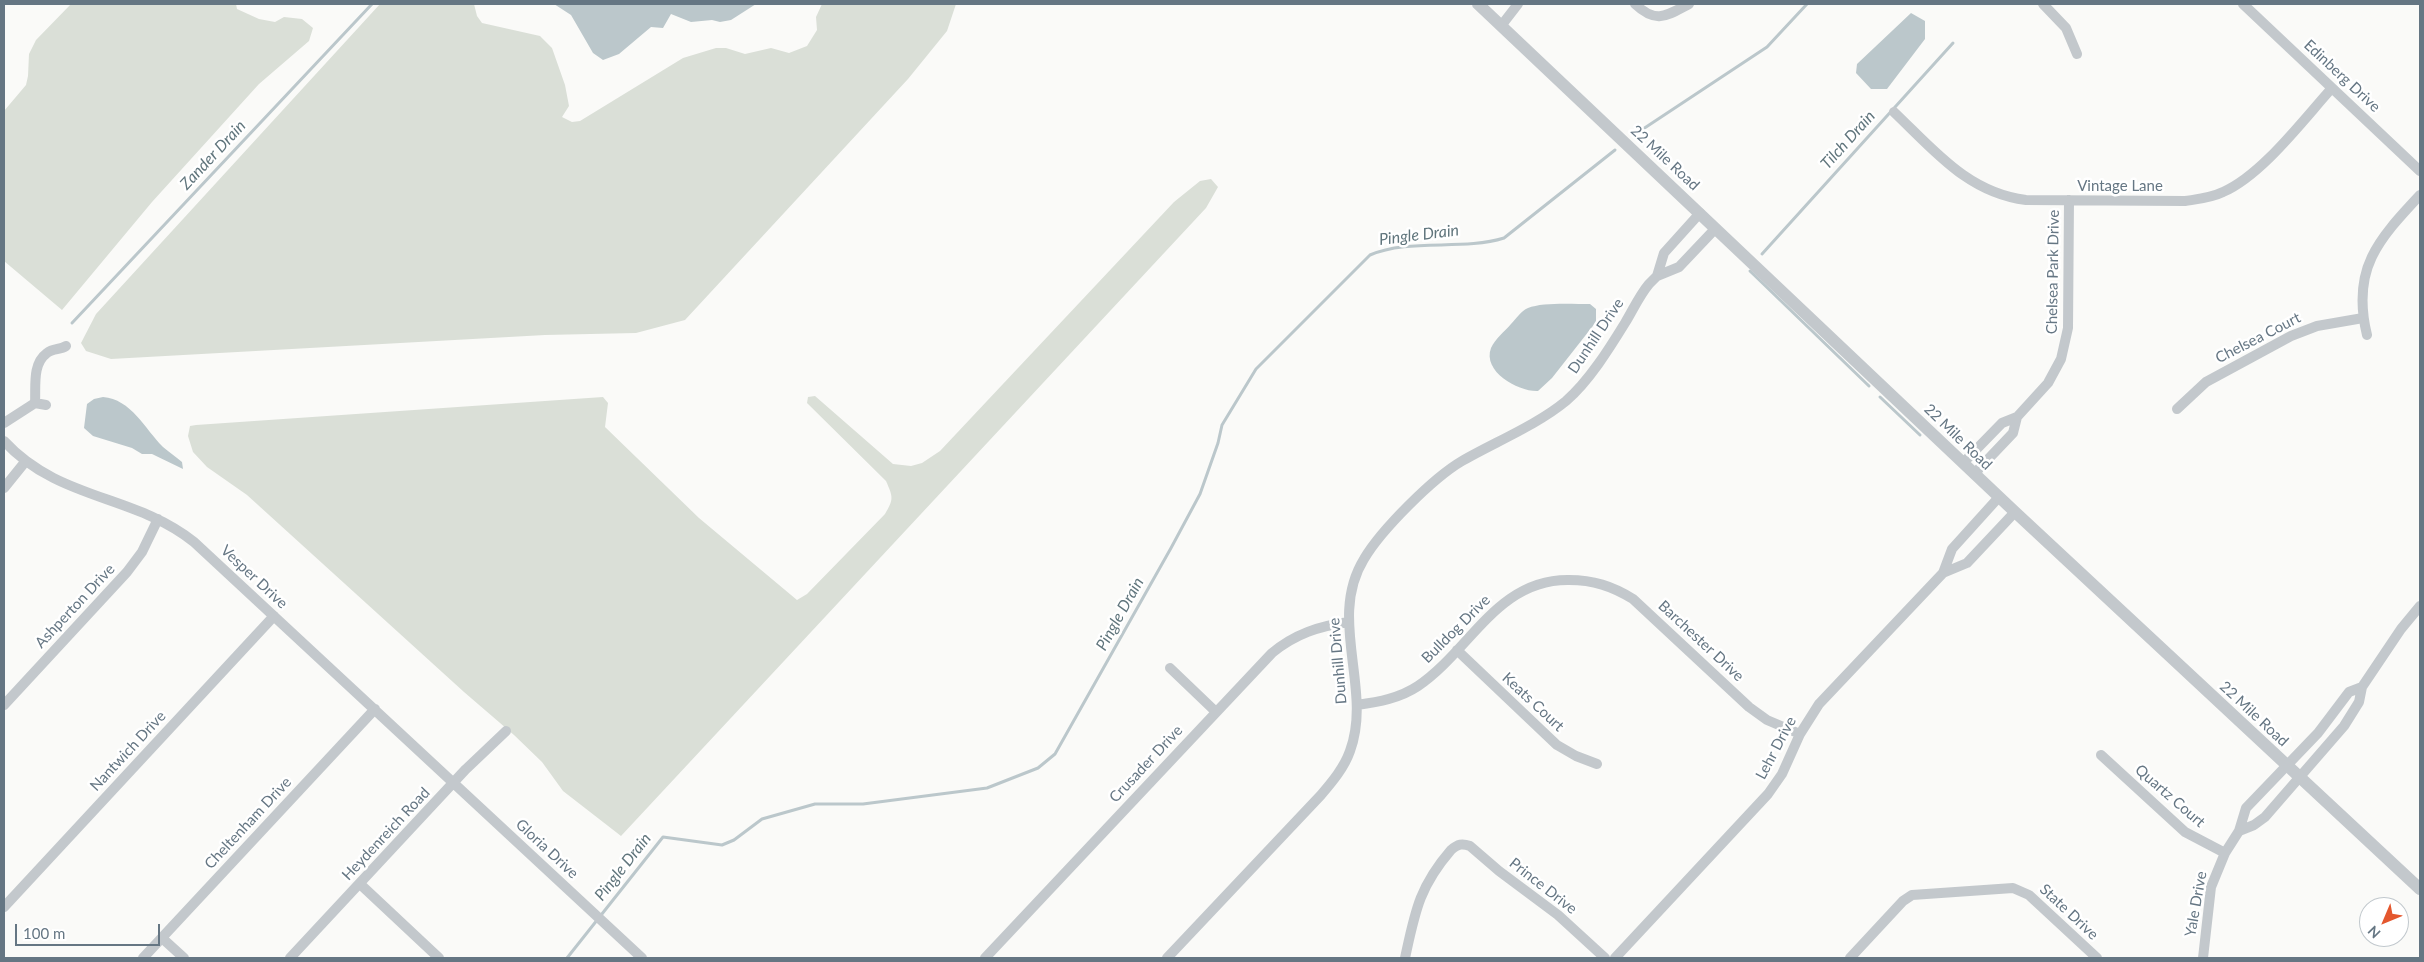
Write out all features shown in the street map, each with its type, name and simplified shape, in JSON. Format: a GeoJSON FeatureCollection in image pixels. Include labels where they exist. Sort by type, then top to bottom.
{"type":"FeatureCollection","features":[{"type":"Feature","properties":{"kind":"street"},"geometry":{"type":"LineString","coordinates":[[1501,26],[1518,4]]}},
{"type":"Feature","properties":{"kind":"street"},"geometry":{"type":"LineString","coordinates":[[1635,4],[1654,17],[1666,16],[1689,4]]}},
{"type":"Feature","properties":{"kind":"street"},"geometry":{"type":"LineString","coordinates":[[2043,4],[2066,28],[2077,54]]}},
{"type":"Feature","properties":{"kind":"street","name":"Edinberg Drive"},"geometry":{"type":"LineString","coordinates":[[2243,4],[2420,171]]}},
{"type":"Feature","properties":{"kind":"street","name":"22 Mile Road"},"geometry":{"type":"LineString","coordinates":[[1485,6],[1501,26],[1974,474],[2420,889]]}},
{"type":"Feature","properties":{"kind":"street","name":"Vintage Lane"},"geometry":{"type":"LineString","coordinates":[[1894,112],[1954,169],[1981,188],[2014,199],[2185,201],[2224,192],[2253,172],[2332,88]]}},
{"type":"Feature","properties":{"kind":"street"},"geometry":{"type":"LineString","coordinates":[[2367,335],[2363,318],[2364,282],[2370,258],[2383,235],[2420,195]]}},
{"type":"Feature","properties":{"kind":"street","name":"Chelsea Park Drive"},"geometry":{"type":"LineString","coordinates":[[1974,474],[2013,433],[2018,417],[2048,383],[2061,359],[2066,344],[2068,328],[2069,200]]}},
{"type":"Feature","properties":{"kind":"street","name":"Dunhill Drive"},"geometry":{"type":"LineString","coordinates":[[1167,958],[1331,784],[1350,753],[1357,724],[1357,705],[1349,622],[1353,585],[1362,561],[1375,543],[1425,490],[1448,470],[1555,409],[1575,392],[1624,324],[1642,293],[1657,276],[1664,252],[1700,213]]}},
{"type":"Feature","properties":{"kind":"street","name":"Dunhill Drive"},"geometry":{"type":"LineString","coordinates":[[1657,276],[1679,267],[1715,229]]}},
{"type":"Feature","properties":{"kind":"street","name":"Chelsea Court"},"geometry":{"type":"LineString","coordinates":[[2177,409],[2206,382],[2291,336],[2317,326],[2363,318]]}},
{"type":"Feature","properties":{"kind":"street"},"geometry":{"type":"LineString","coordinates":[[35,403],[36,371],[41,359],[48,352],[62,349],[66,346]]}},
{"type":"Feature","properties":{"kind":"street"},"geometry":{"type":"LineString","coordinates":[[4,423],[35,403],[46,405]]}},
{"type":"Feature","properties":{"kind":"street","name":"Chelsea Park Drive"},"geometry":{"type":"LineString","coordinates":[[1963,463],[2002,422],[2018,417]]}},
{"type":"Feature","properties":{"kind":"street","name":"Vesper Drive"},"geometry":{"type":"LineString","coordinates":[[4,441],[25,462],[59,482],[158,519],[194,542],[454,783]]}},
{"type":"Feature","properties":{"kind":"street"},"geometry":{"type":"LineString","coordinates":[[4,488],[25,462]]}},
{"type":"Feature","properties":{"kind":"street","name":"Lehr Drive"},"geometry":{"type":"LineString","coordinates":[[1943,574],[1952,548],[1999,497]]}},
{"type":"Feature","properties":{"kind":"street","name":"Lehr Drive"},"geometry":{"type":"LineString","coordinates":[[1615,958],[1768,794],[1782,774],[1800,734],[1819,704],[1943,574],[1966,563],[2015,512]]}},
{"type":"Feature","properties":{"kind":"street","name":"Ashperton Drive"},"geometry":{"type":"LineString","coordinates":[[4,705],[132,567],[148,543],[158,519]]}},
{"type":"Feature","properties":{"kind":"street","name":"Barchester Drive"},"geometry":{"type":"LineString","coordinates":[[1578,580],[1591,581],[1608,586],[1633,599],[1749,707],[1767,720],[1800,734]]}},
{"type":"Feature","properties":{"kind":"street","name":"Bulldog Drive"},"geometry":{"type":"LineString","coordinates":[[1357,705],[1388,699],[1407,692],[1428,679],[1501,604],[1515,595],[1553,581],[1578,580]]}},
{"type":"Feature","properties":{"kind":"street"},"geometry":{"type":"LineString","coordinates":[[2239,831],[2265,818],[2344,726],[2359,702],[2362,687],[2401,629],[2420,606]]}},
{"type":"Feature","properties":{"kind":"street","name":"Nantwich Drive"},"geometry":{"type":"LineString","coordinates":[[4,907],[274,616]]}},
{"type":"Feature","properties":{"kind":"street","name":"Crusader Drive"},"geometry":{"type":"LineString","coordinates":[[985,958],[1272,653],[1291,639],[1324,626],[1349,622]]}},
{"type":"Feature","properties":{"kind":"street","name":"Keats Court"},"geometry":{"type":"LineString","coordinates":[[1457,650],[1557,745],[1576,756],[1597,764]]}},
{"type":"Feature","properties":{"kind":"street"},"geometry":{"type":"LineString","coordinates":[[1170,668],[1216,712]]}},
{"type":"Feature","properties":{"kind":"street","name":"Yale Drive"},"geometry":{"type":"LineString","coordinates":[[2203,958],[2211,887],[2224,853],[2239,831],[2246,808],[2324,726],[2349,692],[2362,687]]}},
{"type":"Feature","properties":{"kind":"street","name":"Cheltenham Drive"},"geometry":{"type":"LineString","coordinates":[[143,958],[375,709]]}},
{"type":"Feature","properties":{"kind":"street","name":"Heydenreich Road"},"geometry":{"type":"LineString","coordinates":[[290,958],[454,783],[506,732]]}},
{"type":"Feature","properties":{"kind":"street","name":"Quartz Court"},"geometry":{"type":"LineString","coordinates":[[2102,755],[2186,832],[2224,853]]}},
{"type":"Feature","properties":{"kind":"street","name":"Gloria Drive"},"geometry":{"type":"LineString","coordinates":[[454,783],[642,958]]}},
{"type":"Feature","properties":{"kind":"street","name":"Prince Drive"},"geometry":{"type":"LineString","coordinates":[[1405,958],[1416,910],[1424,886],[1446,856],[1460,844],[1470,846],[1499,872],[1558,916],[1605,958]]}},
{"type":"Feature","properties":{"kind":"street"},"geometry":{"type":"LineString","coordinates":[[360,884],[437,958]]}},
{"type":"Feature","properties":{"kind":"street","name":"State Drive"},"geometry":{"type":"LineString","coordinates":[[1850,958],[1903,902],[1912,895],[2019,889],[2029,895],[2097,958]]}},
{"type":"Feature","properties":{"kind":"street"},"geometry":{"type":"LineString","coordinates":[[162,938],[184,958]]}},
{"type":"Feature","properties":{"kind":"shaded area"},"geometry":{"type":"Polygon","coordinates":[[[71,4],[236,4],[237,9],[259,19],[275,22],[284,17],[302,19],[313,28],[309,41],[259,84],[152,202],[62,310],[4,261],[4,111],[26,85],[29,54],[36,40],[71,4]]]}},
{"type":"Feature","properties":{"kind":"shaded area"},"geometry":{"type":"Polygon","coordinates":[[[380,4],[474,4],[477,16],[482,23],[540,36],[552,48],[565,85],[569,106],[562,117],[572,122],[580,121],[683,58],[716,48],[726,48],[745,54],[771,48],[789,53],[807,46],[817,30],[816,17],[822,4],[956,4],[947,31],[908,79],[685,320],[636,333],[545,335],[111,359],[86,351],[81,343],[96,314],[380,4]]]}},
{"type":"Feature","properties":{"kind":"shaded area"},"geometry":{"type":"Polygon","coordinates":[[[554,4],[756,4],[731,20],[720,22],[712,20],[691,22],[671,14],[663,28],[651,27],[619,54],[603,60],[593,53],[571,15],[554,4]]]}},
{"type":"Feature","properties":{"kind":"shaded area"},"geometry":{"type":"Polygon","coordinates":[[[1911,13],[1925,21],[1925,39],[1887,89],[1871,89],[1856,73],[1857,64],[1911,13]]]}},
{"type":"Feature","properties":{"kind":"shaded area"},"geometry":{"type":"Polygon","coordinates":[[[1211,179],[1218,187],[1206,208],[621,836],[563,791],[542,762],[514,735],[247,495],[207,467],[193,452],[188,436],[190,426],[196,425],[603,397],[608,403],[605,427],[699,518],[797,600],[807,594],[885,514],[892,498],[886,481],[807,403],[808,397],[815,396],[893,464],[911,466],[922,463],[940,451],[1174,202],[1200,181],[1211,179]]]}},
{"type":"Feature","properties":{"kind":"shaded area"},"geometry":{"type":"Polygon","coordinates":[[[1549,304],[1590,304],[1596,309],[1596,322],[1552,378],[1538,391],[1521,388],[1512,384],[1504,379],[1492,365],[1490,357],[1491,348],[1525,309],[1549,304]]]}},
{"type":"Feature","properties":{"kind":"shaded area"},"geometry":{"type":"Polygon","coordinates":[[[103,397],[122,403],[130,409],[163,447],[182,462],[183,469],[152,454],[142,454],[132,448],[93,436],[84,428],[87,404],[94,399],[103,397]]]}},
{"type":"Feature","properties":{"kind":"waterway","name":"Zander Drain"},"geometry":{"type":"LineString","coordinates":[[72,323],[372,4]]}},
{"type":"Feature","properties":{"kind":"waterway","name":"Pingle Drain"},"geometry":{"type":"LineString","coordinates":[[1637,133],[1767,47],[1807,4]]}},
{"type":"Feature","properties":{"kind":"waterway","name":"Tilch Drain"},"geometry":{"type":"LineString","coordinates":[[1762,254],[1953,43]]}},
{"type":"Feature","properties":{"kind":"waterway","name":"Pingle Drain"},"geometry":{"type":"LineString","coordinates":[[567,958],[663,837],[722,845],[734,840],[762,819],[815,804],[863,804],[987,788],[1038,768],[1055,754],[1171,548],[1200,494],[1218,443],[1222,425],[1256,369],[1370,255],[1402,247],[1471,244],[1504,238],[1615,150]]}},
{"type":"Feature","properties":{"kind":"waterway","name":"Tilch Drain"},"geometry":{"type":"LineString","coordinates":[[1750,271],[1869,386]]}},
{"type":"Feature","properties":{"kind":"waterway","name":"Tilch Drain"},"geometry":{"type":"LineString","coordinates":[[1880,397],[1920,435]]}}]}
